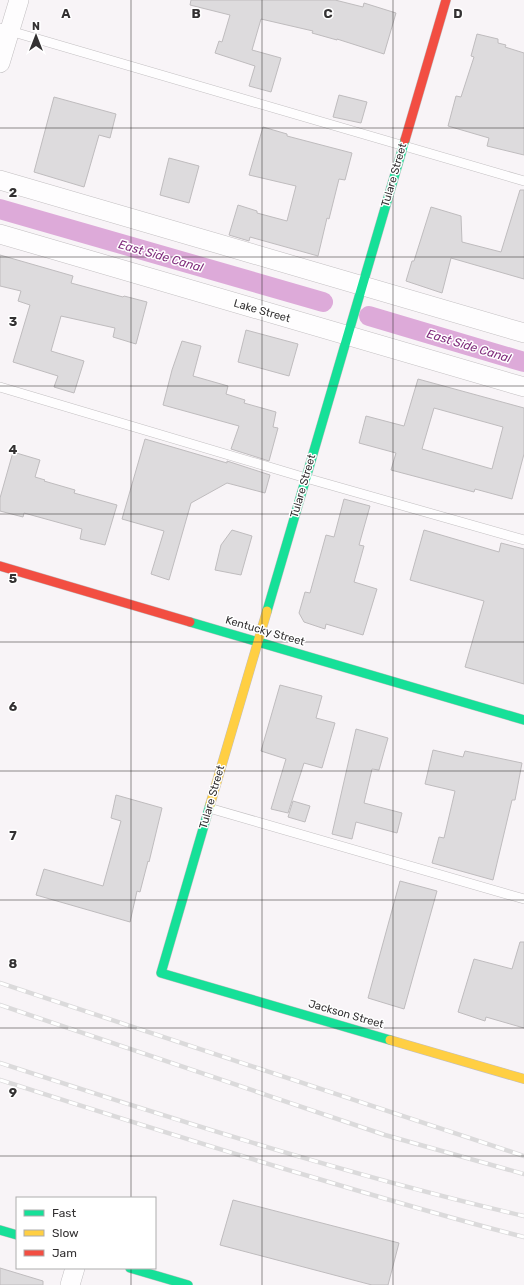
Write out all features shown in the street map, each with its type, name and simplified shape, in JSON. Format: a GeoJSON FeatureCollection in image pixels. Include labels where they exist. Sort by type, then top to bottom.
{"type":"FeatureCollection","features":[{"type":"Feature","properties":{"kind":"street"},"geometry":{"type":"LineString","coordinates":[[0,63],[5,30],[19,0]]}},
{"type":"Feature","properties":{"kind":"street","name":"Tulare Street"},"geometry":{"type":"LineString","coordinates":[[161,973],[446,0]]}},
{"type":"Feature","properties":{"kind":"street"},"geometry":{"type":"LineString","coordinates":[[0,180],[524,333]]}},
{"type":"Feature","properties":{"kind":"street","name":"Lake Street"},"geometry":{"type":"LineString","coordinates":[[0,234],[524,387]]}},
{"type":"Feature","properties":{"kind":"street","name":"Kentucky Street"},"geometry":{"type":"LineString","coordinates":[[0,566],[524,720]]}},
{"type":"Feature","properties":{"kind":"street","name":"Jackson Street"},"geometry":{"type":"LineString","coordinates":[[161,973],[524,1079]]}},
{"type":"Feature","properties":{"kind":"street"},"geometry":{"type":"LineString","coordinates":[[0,1230],[16,1235]]}},
{"type":"Feature","properties":{"kind":"street"},"geometry":{"type":"LineString","coordinates":[[70,1285],[75,1269]]}},
{"type":"Feature","properties":{"kind":"street"},"geometry":{"type":"LineString","coordinates":[[133,1269],[183,1284]]}},
{"type":"Feature","properties":{"kind":"lane"},"geometry":{"type":"LineString","coordinates":[[5,30],[524,181]]}},
{"type":"Feature","properties":{"kind":"lane"},"geometry":{"type":"LineString","coordinates":[[0,387],[306,478],[524,540]]}},
{"type":"Feature","properties":{"kind":"lane"},"geometry":{"type":"LineString","coordinates":[[209,808],[524,899]]}},
{"type":"Feature","properties":{"kind":"building"},"geometry":{"type":"Polygon","coordinates":[[[191,0],[335,0],[363,7],[364,3],[396,13],[384,54],[337,39],[312,33],[313,31],[261,19],[252,50],[281,58],[271,92],[249,86],[255,66],[215,53],[219,41],[222,42],[230,15],[190,5],[191,0]]]}},
{"type":"Feature","properties":{"kind":"building"},"geometry":{"type":"Polygon","coordinates":[[[477,34],[498,39],[498,43],[506,45],[505,47],[524,53],[524,155],[487,146],[489,138],[448,126],[456,96],[461,97],[474,57],[471,56],[477,34]]]}},
{"type":"Feature","properties":{"kind":"building"},"geometry":{"type":"Polygon","coordinates":[[[339,95],[367,102],[361,123],[333,117],[339,95]]]}},
{"type":"Feature","properties":{"kind":"building"},"geometry":{"type":"Polygon","coordinates":[[[54,97],[116,114],[110,138],[99,135],[84,187],[34,172],[54,97]]]}},
{"type":"Feature","properties":{"kind":"building"},"geometry":{"type":"Polygon","coordinates":[[[263,127],[287,134],[287,136],[352,153],[345,180],[339,179],[329,219],[327,218],[318,256],[250,237],[249,241],[229,235],[238,205],[257,211],[257,213],[287,221],[296,186],[249,175],[263,127]]]}},
{"type":"Feature","properties":{"kind":"building"},"geometry":{"type":"Polygon","coordinates":[[[169,158],[199,166],[189,203],[160,195],[169,158]]]}},
{"type":"Feature","properties":{"kind":"building"},"geometry":{"type":"Polygon","coordinates":[[[520,190],[524,190],[524,279],[451,258],[442,293],[406,281],[431,207],[461,216],[462,242],[501,252],[520,190]]]}},
{"type":"Feature","properties":{"kind":"building"},"geometry":{"type":"Polygon","coordinates":[[[0,255],[73,276],[71,283],[147,302],[136,344],[113,337],[115,328],[61,316],[51,351],[84,361],[74,393],[54,387],[58,376],[13,362],[30,305],[18,301],[21,291],[0,286],[0,255]]]}},
{"type":"Feature","properties":{"kind":"building"},"geometry":{"type":"Polygon","coordinates":[[[246,330],[298,344],[289,376],[238,362],[246,330]]]}},
{"type":"Feature","properties":{"kind":"building"},"geometry":{"type":"Polygon","coordinates":[[[182,341],[201,346],[193,376],[228,386],[226,394],[245,400],[244,403],[276,412],[273,427],[278,428],[269,461],[231,449],[239,426],[163,405],[172,370],[182,341]]]}},
{"type":"Feature","properties":{"kind":"building"},"geometry":{"type":"Polygon","coordinates":[[[418,379],[524,408],[524,454],[512,499],[475,489],[474,492],[391,470],[396,453],[359,443],[366,416],[404,426],[418,379]],[[434,408],[422,449],[492,469],[503,427],[434,408]]]}},
{"type":"Feature","properties":{"kind":"building"},"geometry":{"type":"Polygon","coordinates":[[[145,439],[227,463],[227,461],[270,475],[265,493],[227,483],[191,503],[169,580],[151,574],[164,531],[122,519],[145,439]]]}},
{"type":"Feature","properties":{"kind":"building"},"geometry":{"type":"Polygon","coordinates":[[[13,452],[40,460],[35,477],[75,490],[74,493],[117,505],[105,545],[80,539],[82,529],[24,513],[23,517],[0,511],[0,498],[13,452]]]}},
{"type":"Feature","properties":{"kind":"building"},"geometry":{"type":"Polygon","coordinates":[[[344,499],[370,506],[359,545],[364,546],[354,582],[377,589],[363,635],[326,624],[325,629],[304,622],[299,613],[305,592],[310,593],[326,535],[334,537],[344,499]]]}},
{"type":"Feature","properties":{"kind":"building"},"geometry":{"type":"Polygon","coordinates":[[[232,530],[252,536],[241,575],[215,570],[221,545],[232,530]]]}},
{"type":"Feature","properties":{"kind":"building"},"geometry":{"type":"Polygon","coordinates":[[[424,530],[499,552],[501,543],[524,549],[524,684],[465,667],[484,601],[410,580],[424,530]]]}},
{"type":"Feature","properties":{"kind":"building"},"geometry":{"type":"Polygon","coordinates":[[[280,685],[322,696],[316,718],[335,723],[322,768],[304,763],[288,813],[271,809],[286,759],[261,751],[280,685]]]}},
{"type":"Feature","properties":{"kind":"building"},"geometry":{"type":"Polygon","coordinates":[[[356,729],[388,738],[379,770],[372,769],[364,803],[402,813],[397,833],[356,822],[352,839],[332,834],[356,729]]]}},
{"type":"Feature","properties":{"kind":"building"},"geometry":{"type":"Polygon","coordinates":[[[433,750],[463,757],[465,751],[522,763],[515,800],[512,800],[493,880],[432,863],[439,837],[444,838],[455,791],[425,784],[433,750]]]}},
{"type":"Feature","properties":{"kind":"building"},"geometry":{"type":"Polygon","coordinates":[[[116,795],[162,808],[149,862],[148,861],[140,892],[137,891],[130,922],[36,895],[44,869],[103,886],[121,821],[111,818],[116,795]]]}},
{"type":"Feature","properties":{"kind":"building"},"geometry":{"type":"Polygon","coordinates":[[[293,801],[310,806],[305,822],[288,817],[293,801]]]}},
{"type":"Feature","properties":{"kind":"building"},"geometry":{"type":"Polygon","coordinates":[[[400,881],[437,891],[404,1009],[368,998],[400,881]]]}},
{"type":"Feature","properties":{"kind":"building"},"geometry":{"type":"Polygon","coordinates":[[[520,942],[524,942],[524,1028],[486,1017],[485,1021],[458,1012],[474,959],[512,969],[520,942]]]}},
{"type":"Feature","properties":{"kind":"building"},"geometry":{"type":"Polygon","coordinates":[[[233,1200],[399,1243],[388,1285],[372,1285],[220,1245],[233,1200]]]}},
{"type":"Feature","properties":{"kind":"building"},"geometry":{"type":"Polygon","coordinates":[[[0,1268],[43,1281],[43,1285],[0,1285],[0,1268]]]}},
{"type":"Feature","properties":{"kind":"waterway","name":"East Side Canal"},"geometry":{"type":"LineString","coordinates":[[0,209],[323,302]]}},
{"type":"Feature","properties":{"kind":"waterway","name":"East Side Canal"},"geometry":{"type":"LineString","coordinates":[[369,316],[524,362]]}},
{"type":"Feature","properties":{"kind":"railway"},"geometry":{"type":"LineString","coordinates":[[0,983],[524,1156]]}},
{"type":"Feature","properties":{"kind":"railway"},"geometry":{"type":"LineString","coordinates":[[0,1005],[385,1135],[524,1174]]}},
{"type":"Feature","properties":{"kind":"railway"},"geometry":{"type":"LineString","coordinates":[[0,1063],[260,1145],[392,1183],[524,1216]]}},
{"type":"Feature","properties":{"kind":"railway"},"geometry":{"type":"LineString","coordinates":[[0,1080],[273,1165],[418,1208],[524,1237]]}},
{"type":"Feature","properties":{"kind":"traffic: fast"},"geometry":{"type":"LineString","coordinates":[[267,611],[405,140]]}},
{"type":"Feature","properties":{"kind":"traffic: fast"},"geometry":{"type":"LineString","coordinates":[[190,622],[524,720]]}},
{"type":"Feature","properties":{"kind":"traffic: fast"},"geometry":{"type":"LineString","coordinates":[[210,805],[161,973],[390,1040]]}},
{"type":"Feature","properties":{"kind":"traffic: fast"},"geometry":{"type":"LineString","coordinates":[[0,1230],[16,1235]]}},
{"type":"Feature","properties":{"kind":"traffic: fast"},"geometry":{"type":"LineString","coordinates":[[133,1269],[188,1285]]}},
{"type":"Feature","properties":{"kind":"traffic: slow"},"geometry":{"type":"LineString","coordinates":[[210,805],[267,611]]}},
{"type":"Feature","properties":{"kind":"traffic: slow"},"geometry":{"type":"LineString","coordinates":[[390,1040],[524,1079]]}},
{"type":"Feature","properties":{"kind":"traffic: jam"},"geometry":{"type":"LineString","coordinates":[[405,140],[446,0]]}},
{"type":"Feature","properties":{"kind":"traffic: jam"},"geometry":{"type":"LineString","coordinates":[[0,566],[190,622]]}}]}
